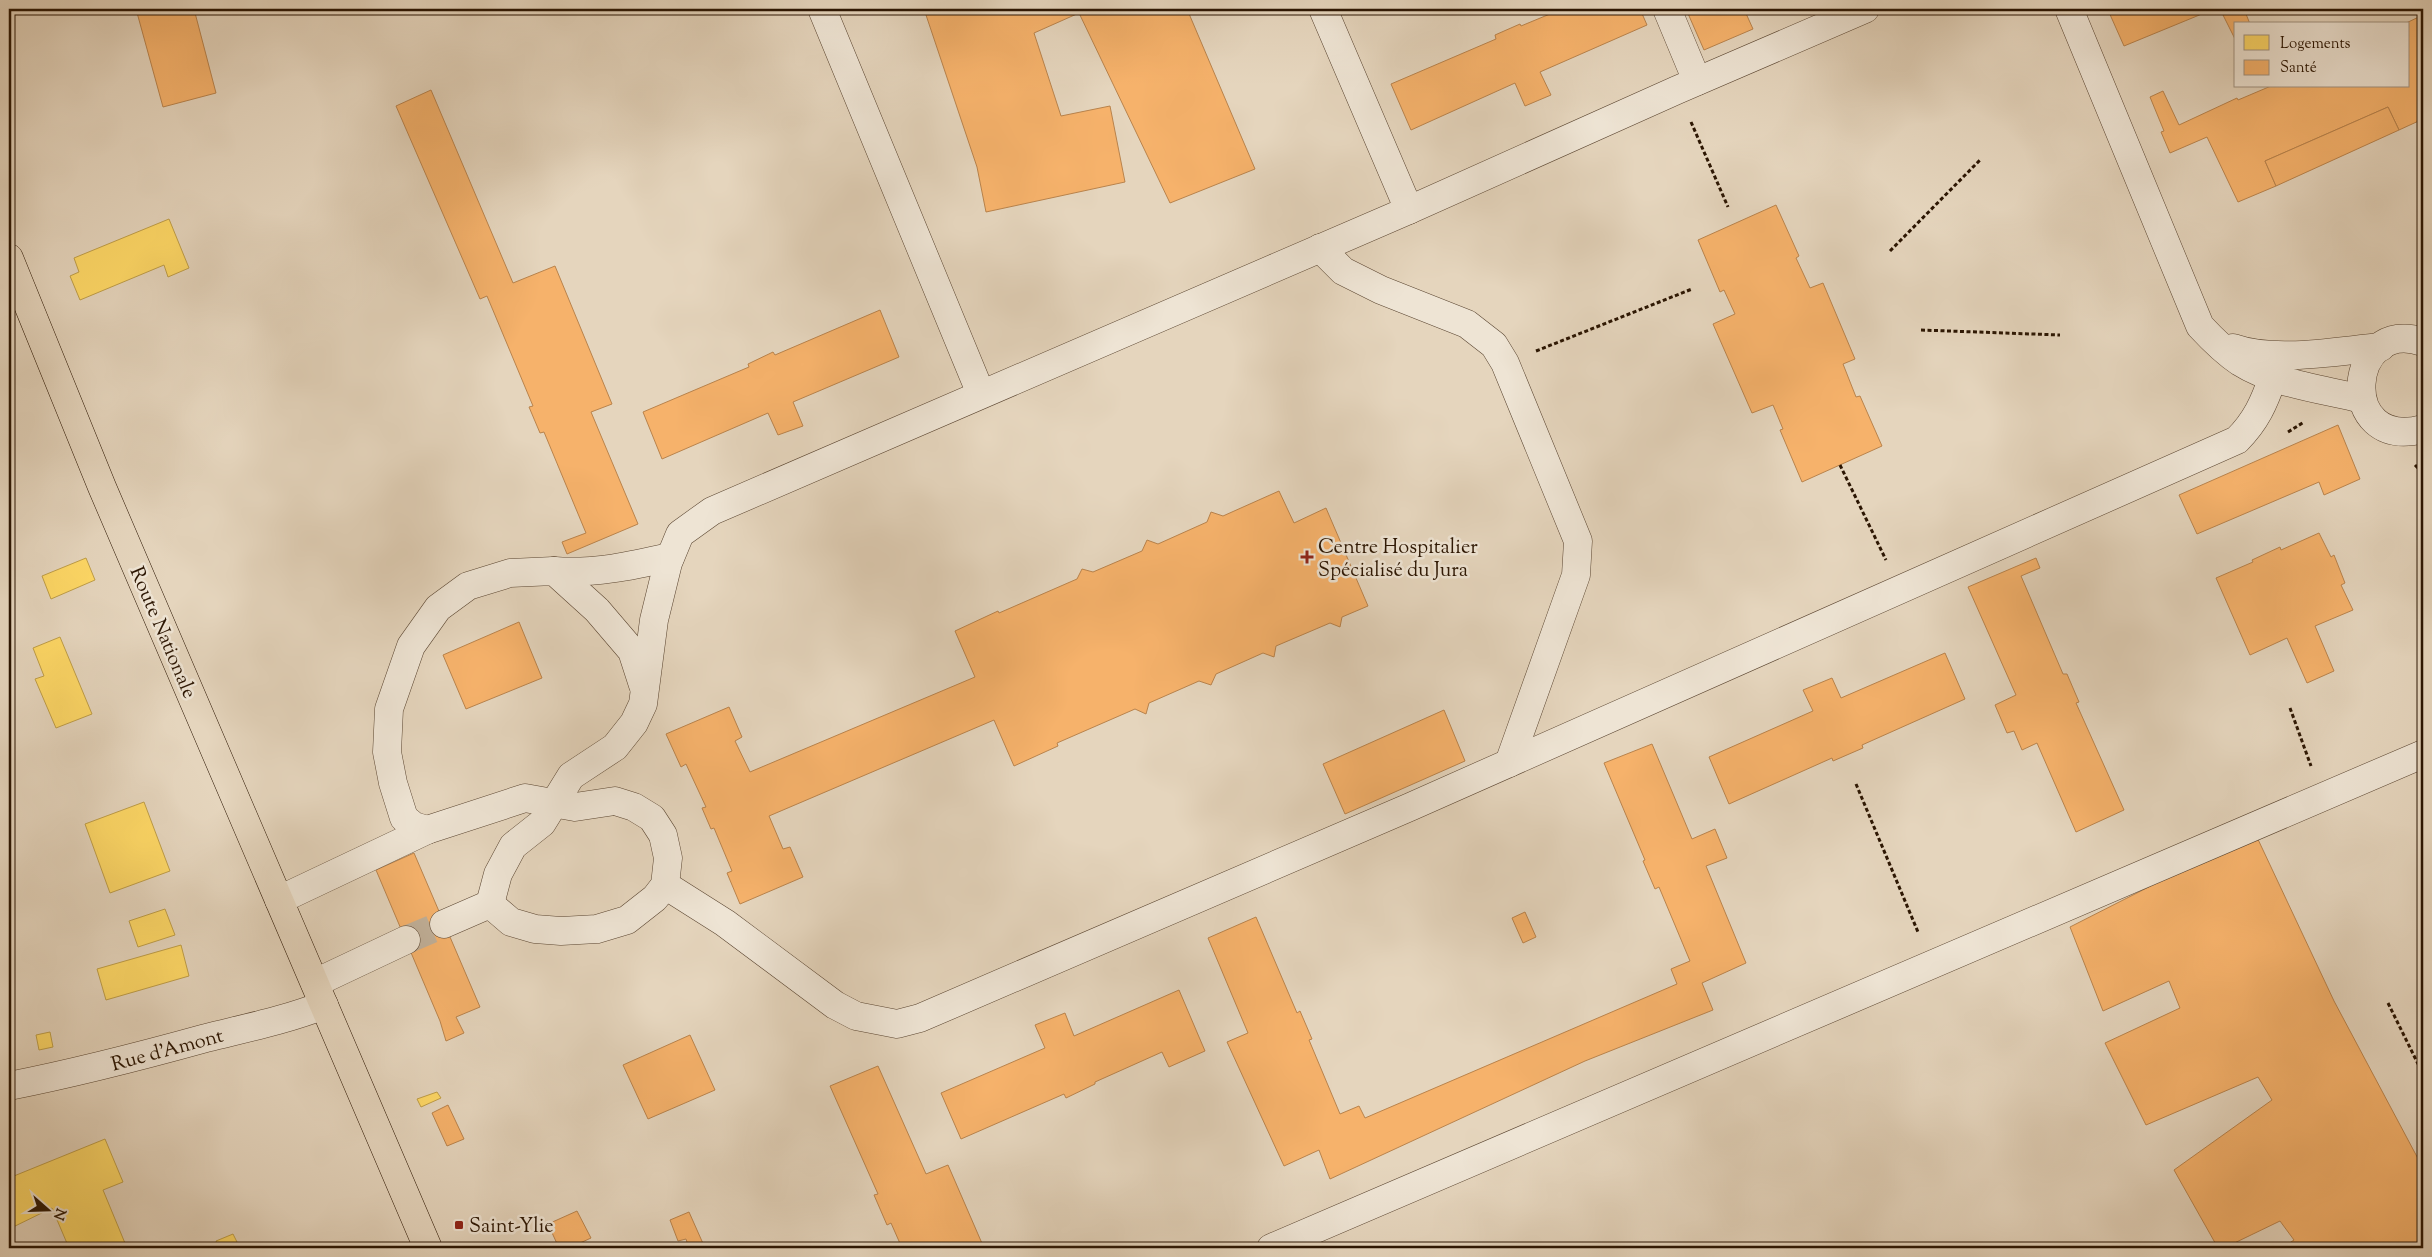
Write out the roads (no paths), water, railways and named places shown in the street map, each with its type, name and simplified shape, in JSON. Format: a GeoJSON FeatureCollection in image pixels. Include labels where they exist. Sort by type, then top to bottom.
{"type":"FeatureCollection","features":[{"type":"Feature","properties":{"kind":"main road","name":"Route Nationale"},"geometry":{"type":"LineString","coordinates":[[9,258],[102,487],[428,1248]]}},
{"type":"Feature","properties":{"kind":"street"},"geometry":{"type":"LineString","coordinates":[[822,9],[981,394]]}},
{"type":"Feature","properties":{"kind":"street"},"geometry":{"type":"LineString","coordinates":[[1323,9],[1409,210]]}},
{"type":"Feature","properties":{"kind":"street"},"geometry":{"type":"LineString","coordinates":[[1667,9],[1687,86]]}},
{"type":"Feature","properties":{"kind":"street"},"geometry":{"type":"LineString","coordinates":[[490,904],[498,874],[514,846],[542,823],[571,776],[615,747],[634,723],[643,704],[654,620],[670,557],[680,534],[712,511],[1409,210],[1865,9]]}},
{"type":"Feature","properties":{"kind":"street"},"geometry":{"type":"LineString","coordinates":[[2069,9],[2200,326],[2215,342],[2240,362],[2273,377],[2362,399]]}},
{"type":"Feature","properties":{"kind":"street"},"geometry":{"type":"LineString","coordinates":[[1320,248],[1343,271],[1381,290],[1467,324],[1494,345],[1506,363],[1578,541],[1576,575],[1509,763]]}},
{"type":"Feature","properties":{"kind":"street"},"geometry":{"type":"LineString","coordinates":[[2423,342],[2407,338],[2393,340],[2381,347],[2370,357],[2362,370],[2360,384],[2362,399],[2369,413],[2380,424],[2395,431],[2411,432],[2423,429]]}},
{"type":"Feature","properties":{"kind":"street"},"geometry":{"type":"LineString","coordinates":[[2215,342],[2246,353],[2288,355],[2381,347]]}},
{"type":"Feature","properties":{"kind":"street"},"geometry":{"type":"LineString","coordinates":[[665,885],[725,923],[835,1006],[856,1016],[897,1024],[929,1014],[1509,763],[2237,440],[2252,425],[2263,407],[2273,377]]}},
{"type":"Feature","properties":{"kind":"street"},"geometry":{"type":"LineString","coordinates":[[427,830],[414,826],[404,818],[393,784],[387,752],[389,709],[411,646],[438,608],[468,586],[510,573],[554,571],[575,573],[613,570],[670,557]]}},
{"type":"Feature","properties":{"kind":"street"},"geometry":{"type":"LineString","coordinates":[[554,571],[598,610],[632,651],[644,688]]}},
{"type":"Feature","properties":{"kind":"street"},"geometry":{"type":"LineString","coordinates":[[1271,1248],[2423,754]]}},
{"type":"Feature","properties":{"kind":"street"},"geometry":{"type":"LineString","coordinates":[[279,900],[427,830],[525,798],[554,801],[575,807],[615,801],[634,807],[652,818],[663,835],[668,858],[665,885],[655,898],[627,920],[597,929],[561,931],[535,929],[511,922],[490,904]]}},
{"type":"Feature","properties":{"kind":"street"},"geometry":{"type":"LineString","coordinates":[[444,924],[490,904]]}},
{"type":"Feature","properties":{"kind":"street","name":"Rue d'Amont"},"geometry":{"type":"LineString","coordinates":[[9,1086],[76,1072],[297,1016],[320,994],[406,940]]}},
{"type":"Feature","properties":{"kind":"tunnel"},"geometry":{"type":"LineString","coordinates":[[406,940],[444,924]]}},
{"type":"Feature","properties":{"kind":"place","name":"Centre Hospitalier Spécialisé du Jura"},"geometry":{"type":"Point","coordinates":[1307,557]}},
{"type":"Feature","properties":{"kind":"place","name":"Saint-Ylie"},"geometry":{"type":"Point","coordinates":[459,1225]}}]}
